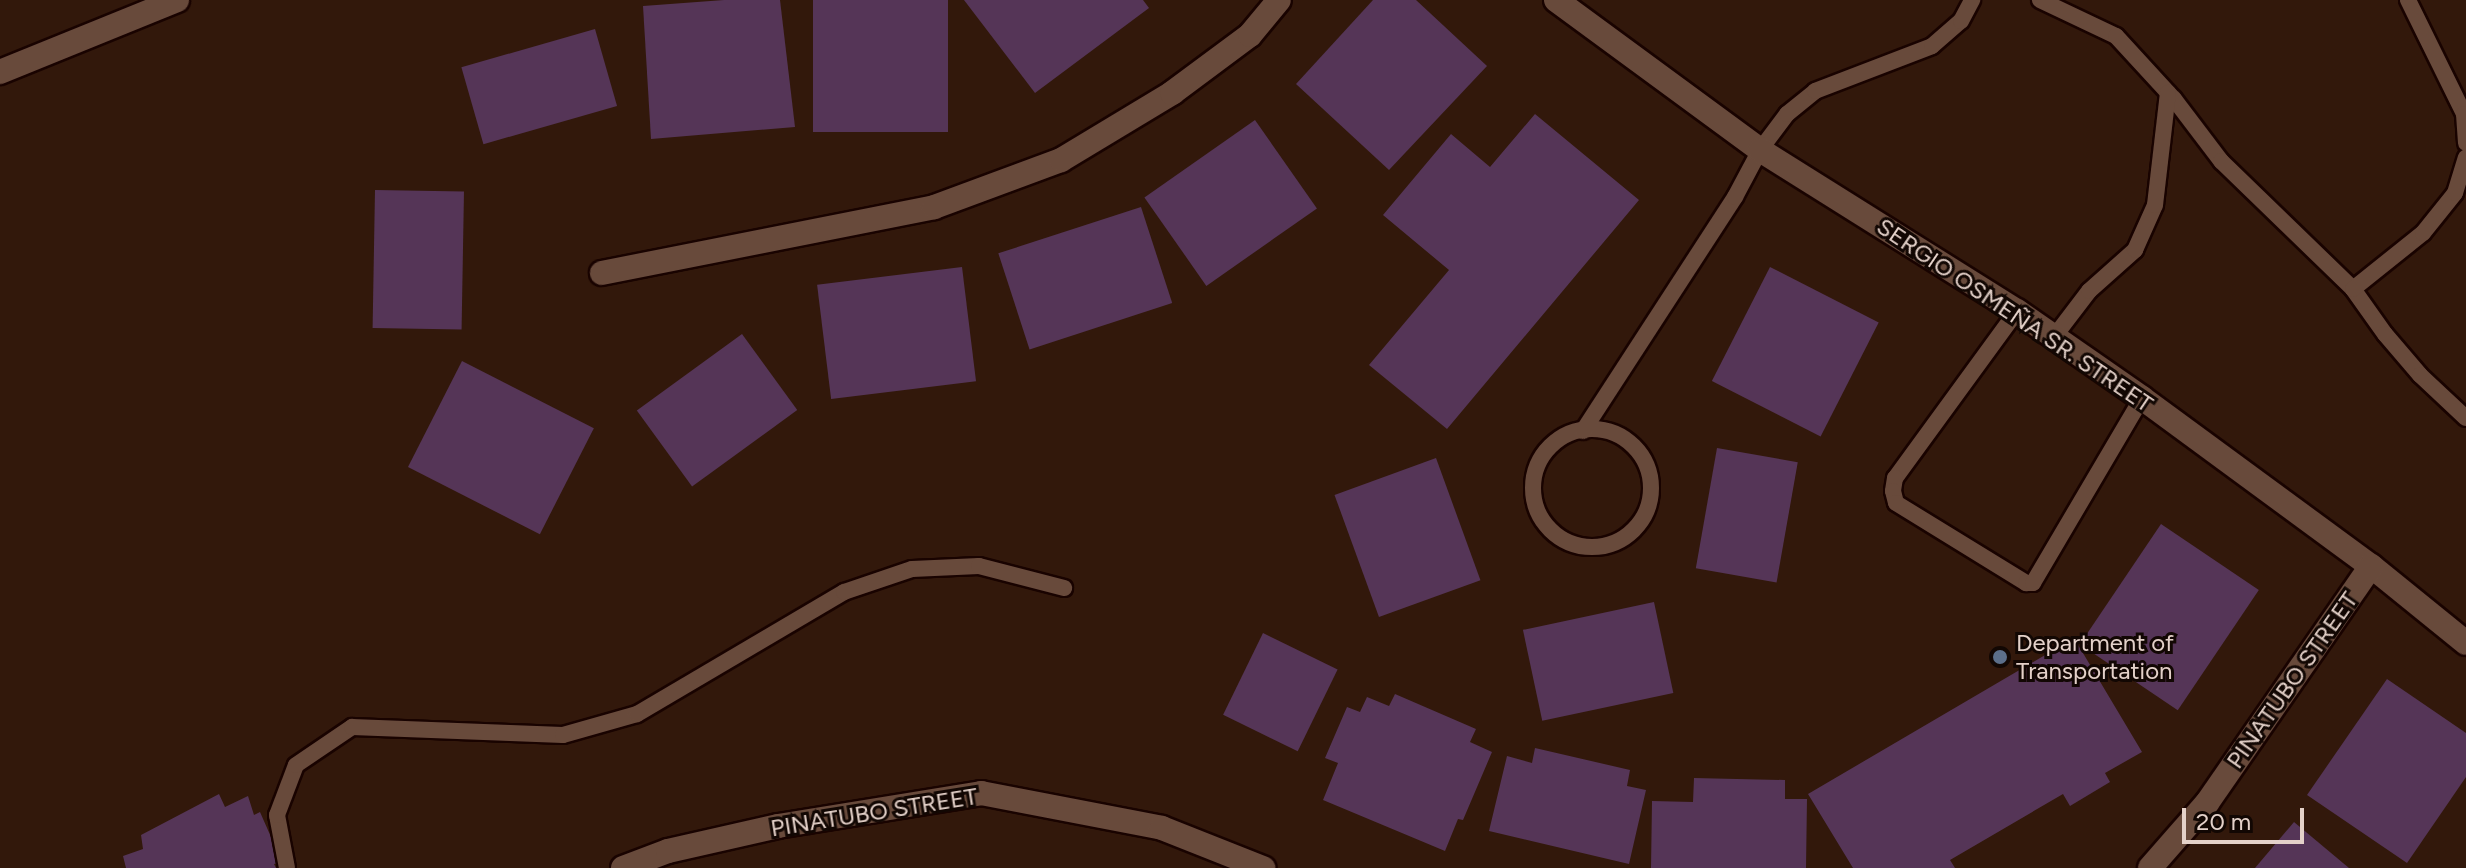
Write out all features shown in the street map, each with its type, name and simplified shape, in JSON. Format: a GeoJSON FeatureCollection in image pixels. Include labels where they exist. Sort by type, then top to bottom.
{"type":"FeatureCollection","features":[{"type":"Feature","properties":{"kind":"street"},"geometry":{"type":"LineString","coordinates":[[0,72],[177,0]]}},
{"type":"Feature","properties":{"kind":"street"},"geometry":{"type":"LineString","coordinates":[[602,273],[934,207],[1061,160],[1172,93],[1250,35],[1279,0]]}},
{"type":"Feature","properties":{"kind":"street","name":"SERGIO OSMEÑA SR. STREET"},"geometry":{"type":"LineString","coordinates":[[1556,0],[1584,8],[1760,150],[2017,311],[2142,398],[2371,566],[2466,643]]}},
{"type":"Feature","properties":{"kind":"street","name":"PINATUBO STREET"},"geometry":{"type":"LineString","coordinates":[[2150,868],[2207,803],[2371,566]]}},
{"type":"Feature","properties":{"kind":"street","name":"PINATUBO STREET"},"geometry":{"type":"LineString","coordinates":[[623,868],[668,851],[778,826],[981,793],[1162,828],[1263,868]]}},
{"type":"Feature","properties":{"kind":"lane"},"geometry":{"type":"LineString","coordinates":[[1583,431],[1609,431],[1625,439],[1644,460],[1652,486],[1650,504],[1642,521],[1613,544],[1595,547],[1568,542],[1545,525],[1533,490],[1535,472],[1543,455],[1555,442],[1583,431],[1735,197],[1760,150],[1787,114],[1815,91],[1932,46],[1961,21],[1972,0]]}},
{"type":"Feature","properties":{"kind":"lane"},"geometry":{"type":"LineString","coordinates":[[2040,0],[2116,36],[2168,93],[2221,161],[2353,289],[2411,365],[2466,418]]}},
{"type":"Feature","properties":{"kind":"lane"},"geometry":{"type":"LineString","coordinates":[[2408,0],[2464,114],[2466,143]]}},
{"type":"Feature","properties":{"kind":"lane"},"geometry":{"type":"LineString","coordinates":[[2054,337],[2089,291],[2135,250],[2155,205],[2168,93]]}},
{"type":"Feature","properties":{"kind":"lane"},"geometry":{"type":"LineString","coordinates":[[2353,289],[2423,233],[2455,193],[2466,158]]}},
{"type":"Feature","properties":{"kind":"lane"},"geometry":{"type":"LineString","coordinates":[[2017,311],[1895,478],[1893,491],[1896,503],[2026,583],[2033,583],[2142,398]]}},
{"type":"Feature","properties":{"kind":"lane"},"geometry":{"type":"LineString","coordinates":[[287,868],[277,815],[296,765],[352,727],[563,735],[637,714],[844,592],[912,569],[979,566],[1064,588]]}},
{"type":"Feature","properties":{"kind":"building"},"geometry":{"type":"Polygon","coordinates":[[[724,0],[780,0],[795,127],[651,139],[643,6],[724,0]]]}},
{"type":"Feature","properties":{"kind":"building"},"geometry":{"type":"Polygon","coordinates":[[[813,0],[948,0],[948,132],[813,132],[813,0]]]}},
{"type":"Feature","properties":{"kind":"building"},"geometry":{"type":"Polygon","coordinates":[[[964,0],[1143,0],[1149,8],[1035,93],[964,0]]]}},
{"type":"Feature","properties":{"kind":"building"},"geometry":{"type":"Polygon","coordinates":[[[1373,0],[1416,0],[1487,66],[1389,170],[1296,84],[1373,0]]]}},
{"type":"Feature","properties":{"kind":"building"},"geometry":{"type":"Polygon","coordinates":[[[595,29],[617,106],[483,144],[461,67],[595,29]]]}},
{"type":"Feature","properties":{"kind":"building"},"geometry":{"type":"Polygon","coordinates":[[[1535,114],[1639,200],[1447,429],[1369,365],[1449,270],[1383,215],[1451,134],[1490,167],[1535,114]]]}},
{"type":"Feature","properties":{"kind":"building"},"geometry":{"type":"Polygon","coordinates":[[[1255,120],[1317,208],[1206,286],[1144,197],[1255,120]]]}},
{"type":"Feature","properties":{"kind":"building"},"geometry":{"type":"Polygon","coordinates":[[[375,190],[464,192],[462,330],[373,328],[375,190]]]}},
{"type":"Feature","properties":{"kind":"building"},"geometry":{"type":"Polygon","coordinates":[[[1141,207],[1172,303],[1030,349],[998,253],[1141,207]]]}},
{"type":"Feature","properties":{"kind":"building"},"geometry":{"type":"Polygon","coordinates":[[[962,267],[976,381],[831,399],[817,285],[962,267]]]}},
{"type":"Feature","properties":{"kind":"building"},"geometry":{"type":"Polygon","coordinates":[[[1770,267],[1879,322],[1821,436],[1712,381],[1770,267]]]}},
{"type":"Feature","properties":{"kind":"building"},"geometry":{"type":"Polygon","coordinates":[[[742,334],[797,410],[692,486],[637,410],[742,334]]]}},
{"type":"Feature","properties":{"kind":"building"},"geometry":{"type":"Polygon","coordinates":[[[462,361],[594,428],[540,534],[408,467],[462,361]]]}},
{"type":"Feature","properties":{"kind":"building"},"geometry":{"type":"Polygon","coordinates":[[[1717,448],[1798,462],[1777,582],[1696,568],[1717,448]]]}},
{"type":"Feature","properties":{"kind":"building"},"geometry":{"type":"Polygon","coordinates":[[[1436,458],[1480,580],[1379,617],[1335,495],[1436,458]]]}},
{"type":"Feature","properties":{"kind":"building"},"geometry":{"type":"Polygon","coordinates":[[[2161,524],[2259,590],[2178,710],[2080,644],[2161,524]]]}},
{"type":"Feature","properties":{"kind":"building"},"geometry":{"type":"Polygon","coordinates":[[[1654,602],[1673,693],[1542,721],[1523,630],[1654,602]]]}},
{"type":"Feature","properties":{"kind":"building"},"geometry":{"type":"Polygon","coordinates":[[[1263,633],[1338,669],[1298,751],[1223,715],[1263,633]]]}},
{"type":"Feature","properties":{"kind":"building"},"geometry":{"type":"Polygon","coordinates":[[[2074,638],[2142,752],[2105,773],[2110,782],[2070,806],[2063,794],[1950,860],[1955,868],[1853,868],[1808,794],[2074,638]]]}},
{"type":"Feature","properties":{"kind":"building"},"geometry":{"type":"Polygon","coordinates":[[[2387,679],[2466,733],[2466,777],[2407,863],[2307,795],[2387,679]]]}},
{"type":"Feature","properties":{"kind":"building"},"geometry":{"type":"Polygon","coordinates":[[[1395,694],[1476,729],[1470,742],[1492,752],[1463,820],[1458,819],[1445,851],[1323,800],[1338,763],[1325,758],[1347,707],[1360,712],[1367,697],[1389,706],[1395,694]]]}},
{"type":"Feature","properties":{"kind":"building"},"geometry":{"type":"Polygon","coordinates":[[[1535,748],[1630,770],[1627,786],[1646,790],[1629,864],[1489,831],[1507,756],[1532,763],[1535,748]]]}},
{"type":"Feature","properties":{"kind":"building"},"geometry":{"type":"Polygon","coordinates":[[[1694,778],[1785,780],[1785,799],[1807,799],[1806,868],[1651,868],[1652,801],[1693,802],[1694,778]]]}},
{"type":"Feature","properties":{"kind":"building"},"geometry":{"type":"Polygon","coordinates":[[[219,794],[225,807],[248,796],[254,815],[260,812],[282,862],[274,864],[276,868],[126,868],[123,856],[143,849],[141,835],[219,794]]]}},
{"type":"Feature","properties":{"kind":"building"},"geometry":{"type":"Polygon","coordinates":[[[2294,822],[2349,868],[2255,868],[2294,822]]]}},
{"type":"Feature","properties":{"kind":"place","name":"Department of Transportation"},"geometry":{"type":"Point","coordinates":[2000,657]}}]}
